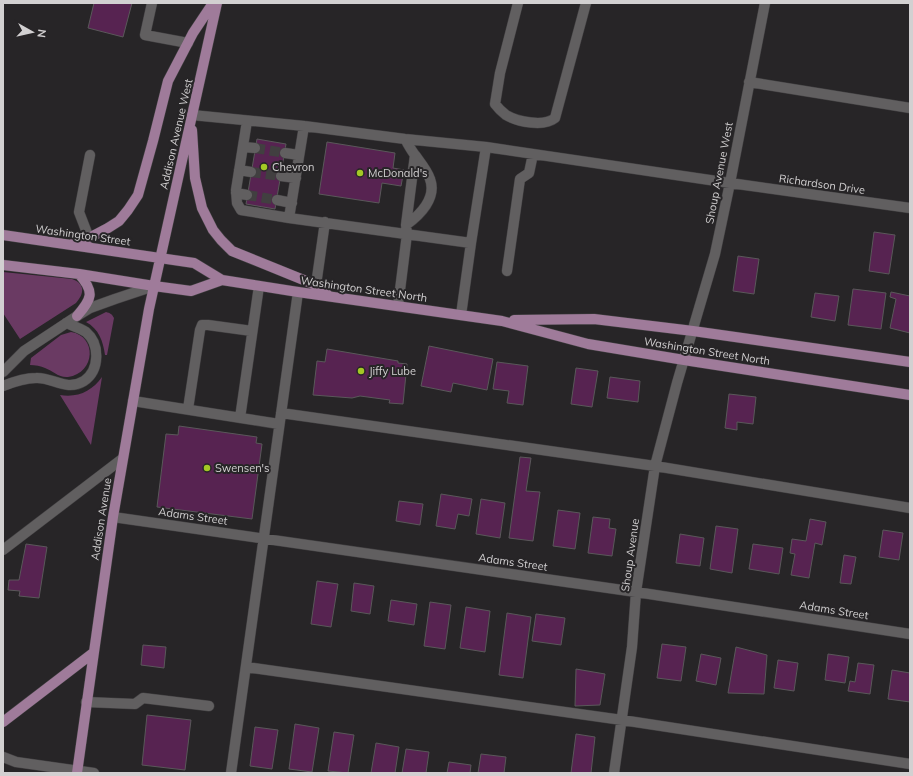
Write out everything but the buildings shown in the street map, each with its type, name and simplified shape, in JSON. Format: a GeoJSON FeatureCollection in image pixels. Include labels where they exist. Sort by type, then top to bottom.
{"type":"FeatureCollection","features":[{"type":"Feature","properties":{"kind":"main road"},"geometry":{"type":"LineString","coordinates":[[70,245],[89,238],[119,221],[138,195],[168,81],[193,33],[213,3]]}},
{"type":"Feature","properties":{"kind":"main road","name":"Addison Avenue West"},"geometry":{"type":"LineString","coordinates":[[157,271],[217,3]]}},
{"type":"Feature","properties":{"kind":"main road"},"geometry":{"type":"LineString","coordinates":[[192,117],[195,178],[202,208],[213,230],[232,251],[316,285],[328,295]]}},
{"type":"Feature","properties":{"kind":"main road","name":"Washington Street"},"geometry":{"type":"LineString","coordinates":[[3,235],[160,257]]}},
{"type":"Feature","properties":{"kind":"main road","name":"Washington Street North"},"geometry":{"type":"LineString","coordinates":[[160,257],[194,263],[222,280],[461,315],[502,320],[594,319],[693,331],[910,362]]}},
{"type":"Feature","properties":{"kind":"main road"},"geometry":{"type":"LineString","coordinates":[[3,265],[79,274],[154,286]]}},
{"type":"Feature","properties":{"kind":"main road","name":"Addison Avenue"},"geometry":{"type":"LineString","coordinates":[[77,772],[122,459],[157,271]]}},
{"type":"Feature","properties":{"kind":"main road"},"geometry":{"type":"LineString","coordinates":[[77,316],[86,304],[90,293],[87,283],[79,274]]}},
{"type":"Feature","properties":{"kind":"main road","name":"Washington Street North"},"geometry":{"type":"LineString","coordinates":[[154,286],[191,291],[222,280]]}},
{"type":"Feature","properties":{"kind":"main road","name":"Washington Street North"},"geometry":{"type":"LineString","coordinates":[[502,320],[588,344],[910,395]]}},
{"type":"Feature","properties":{"kind":"main road"},"geometry":{"type":"LineString","coordinates":[[3,722],[93,653]]}},
{"type":"Feature","properties":{"kind":"street"},"geometry":{"type":"LineString","coordinates":[[152,3],[145,35],[188,43]]}},
{"type":"Feature","properties":{"kind":"street"},"geometry":{"type":"LineString","coordinates":[[518,3],[500,73],[495,104],[507,116],[520,121],[540,123],[552,121],[555,118],[586,3]]}},
{"type":"Feature","properties":{"kind":"street","name":"Shoup Avenue West"},"geometry":{"type":"LineString","coordinates":[[688,345],[715,254],[765,3]]}},
{"type":"Feature","properties":{"kind":"street"},"geometry":{"type":"LineString","coordinates":[[749,82],[910,108]]}},
{"type":"Feature","properties":{"kind":"street","name":"Richardson Drive"},"geometry":{"type":"LineString","coordinates":[[192,117],[304,126],[404,139],[486,146],[730,183],[910,208]]}},
{"type":"Feature","properties":{"kind":"street"},"geometry":{"type":"LineString","coordinates":[[247,121],[236,190],[237,204],[241,210],[289,218],[407,230],[471,243]]}},
{"type":"Feature","properties":{"kind":"street"},"geometry":{"type":"LineString","coordinates":[[289,218],[304,126]]}},
{"type":"Feature","properties":{"kind":"street"},"geometry":{"type":"LineString","coordinates":[[404,139],[431,179],[432,193],[426,205],[407,230]]}},
{"type":"Feature","properties":{"kind":"street"},"geometry":{"type":"LineString","coordinates":[[461,315],[486,146]]}},
{"type":"Feature","properties":{"kind":"street"},"geometry":{"type":"LineString","coordinates":[[243,147],[255,148]]}},
{"type":"Feature","properties":{"kind":"street"},"geometry":{"type":"LineString","coordinates":[[285,153],[299,155]]}},
{"type":"Feature","properties":{"kind":"street"},"geometry":{"type":"LineString","coordinates":[[507,271],[520,179],[529,173],[533,154]]}},
{"type":"Feature","properties":{"kind":"street"},"geometry":{"type":"LineString","coordinates":[[89,238],[79,212],[90,155]]}},
{"type":"Feature","properties":{"kind":"street"},"geometry":{"type":"LineString","coordinates":[[398,306],[415,155]]}},
{"type":"Feature","properties":{"kind":"street"},"geometry":{"type":"LineString","coordinates":[[239,170],[252,172]]}},
{"type":"Feature","properties":{"kind":"street"},"geometry":{"type":"LineString","coordinates":[[281,176],[296,178]]}},
{"type":"Feature","properties":{"kind":"street"},"geometry":{"type":"LineString","coordinates":[[236,193],[247,195]]}},
{"type":"Feature","properties":{"kind":"street"},"geometry":{"type":"LineString","coordinates":[[277,200],[292,203]]}},
{"type":"Feature","properties":{"kind":"street"},"geometry":{"type":"LineString","coordinates":[[316,285],[325,222]]}},
{"type":"Feature","properties":{"kind":"street"},"geometry":{"type":"LineString","coordinates":[[3,372],[24,351],[90,308],[154,286]]}},
{"type":"Feature","properties":{"kind":"street"},"geometry":{"type":"LineString","coordinates":[[240,418],[259,286]]}},
{"type":"Feature","properties":{"kind":"street"},"geometry":{"type":"LineString","coordinates":[[231,773],[298,292]]}},
{"type":"Feature","properties":{"kind":"street"},"geometry":{"type":"LineString","coordinates":[[3,386],[27,379],[37,378],[46,379],[65,385],[75,384],[84,381],[90,375],[96,360],[96,352],[92,338],[86,332],[66,323]]}},
{"type":"Feature","properties":{"kind":"street"},"geometry":{"type":"LineString","coordinates":[[188,409],[202,325],[252,331]]}},
{"type":"Feature","properties":{"kind":"street","name":"Shoup Avenue"},"geometry":{"type":"LineString","coordinates":[[614,773],[632,647],[636,592],[655,466],[688,345]]}},
{"type":"Feature","properties":{"kind":"street"},"geometry":{"type":"LineString","coordinates":[[132,401],[279,424]]}},
{"type":"Feature","properties":{"kind":"street"},"geometry":{"type":"LineString","coordinates":[[281,413],[655,466],[910,508]]}},
{"type":"Feature","properties":{"kind":"street"},"geometry":{"type":"LineString","coordinates":[[3,550],[122,459]]}},
{"type":"Feature","properties":{"kind":"street","name":"Adams Street"},"geometry":{"type":"LineString","coordinates":[[113,517],[636,592],[910,634]]}},
{"type":"Feature","properties":{"kind":"street"},"geometry":{"type":"LineString","coordinates":[[246,667],[622,720],[910,764]]}},
{"type":"Feature","properties":{"kind":"street"},"geometry":{"type":"LineString","coordinates":[[86,702],[135,704],[143,698],[209,706]]}},
{"type":"Feature","properties":{"kind":"street"},"geometry":{"type":"LineString","coordinates":[[3,757],[16,762],[77,772],[94,773]]}},
{"type":"Feature","properties":{"kind":"shaded area"},"geometry":{"type":"Polygon","coordinates":[[[3,272],[72,279],[77,281],[82,286],[82,293],[76,303],[20,339],[3,313],[3,272]]]}},
{"type":"Feature","properties":{"kind":"shaded area"},"geometry":{"type":"Polygon","coordinates":[[[106,312],[111,314],[114,318],[107,355],[105,355],[100,336],[94,328],[86,322],[106,312]]]}},
{"type":"Feature","properties":{"kind":"shaded area"},"geometry":{"type":"Polygon","coordinates":[[[71,332],[79,335],[85,340],[89,347],[90,354],[84,369],[77,374],[65,377],[48,369],[36,365],[30,365],[31,358],[61,335],[71,332]]]}},
{"type":"Feature","properties":{"kind":"shaded area"},"geometry":{"type":"Polygon","coordinates":[[[102,377],[91,445],[60,395],[67,396],[79,394],[89,390],[102,377]]]}},
{"type":"Feature","properties":{"kind":"tunnel"},"geometry":{"type":"LineString","coordinates":[[255,148],[285,153]]}},
{"type":"Feature","properties":{"kind":"tunnel"},"geometry":{"type":"LineString","coordinates":[[251,172],[281,176]]}},
{"type":"Feature","properties":{"kind":"tunnel"},"geometry":{"type":"LineString","coordinates":[[247,195],[277,200]]}},
{"type":"Feature","properties":{"kind":"place","name":"Chevron"},"geometry":{"type":"Point","coordinates":[264,167]}},
{"type":"Feature","properties":{"kind":"place","name":"McDonald's"},"geometry":{"type":"Point","coordinates":[360,173]}},
{"type":"Feature","properties":{"kind":"place","name":"Jiffy Lube"},"geometry":{"type":"Point","coordinates":[361,371]}},
{"type":"Feature","properties":{"kind":"place","name":"Swensen's"},"geometry":{"type":"Point","coordinates":[207,468]}}]}
